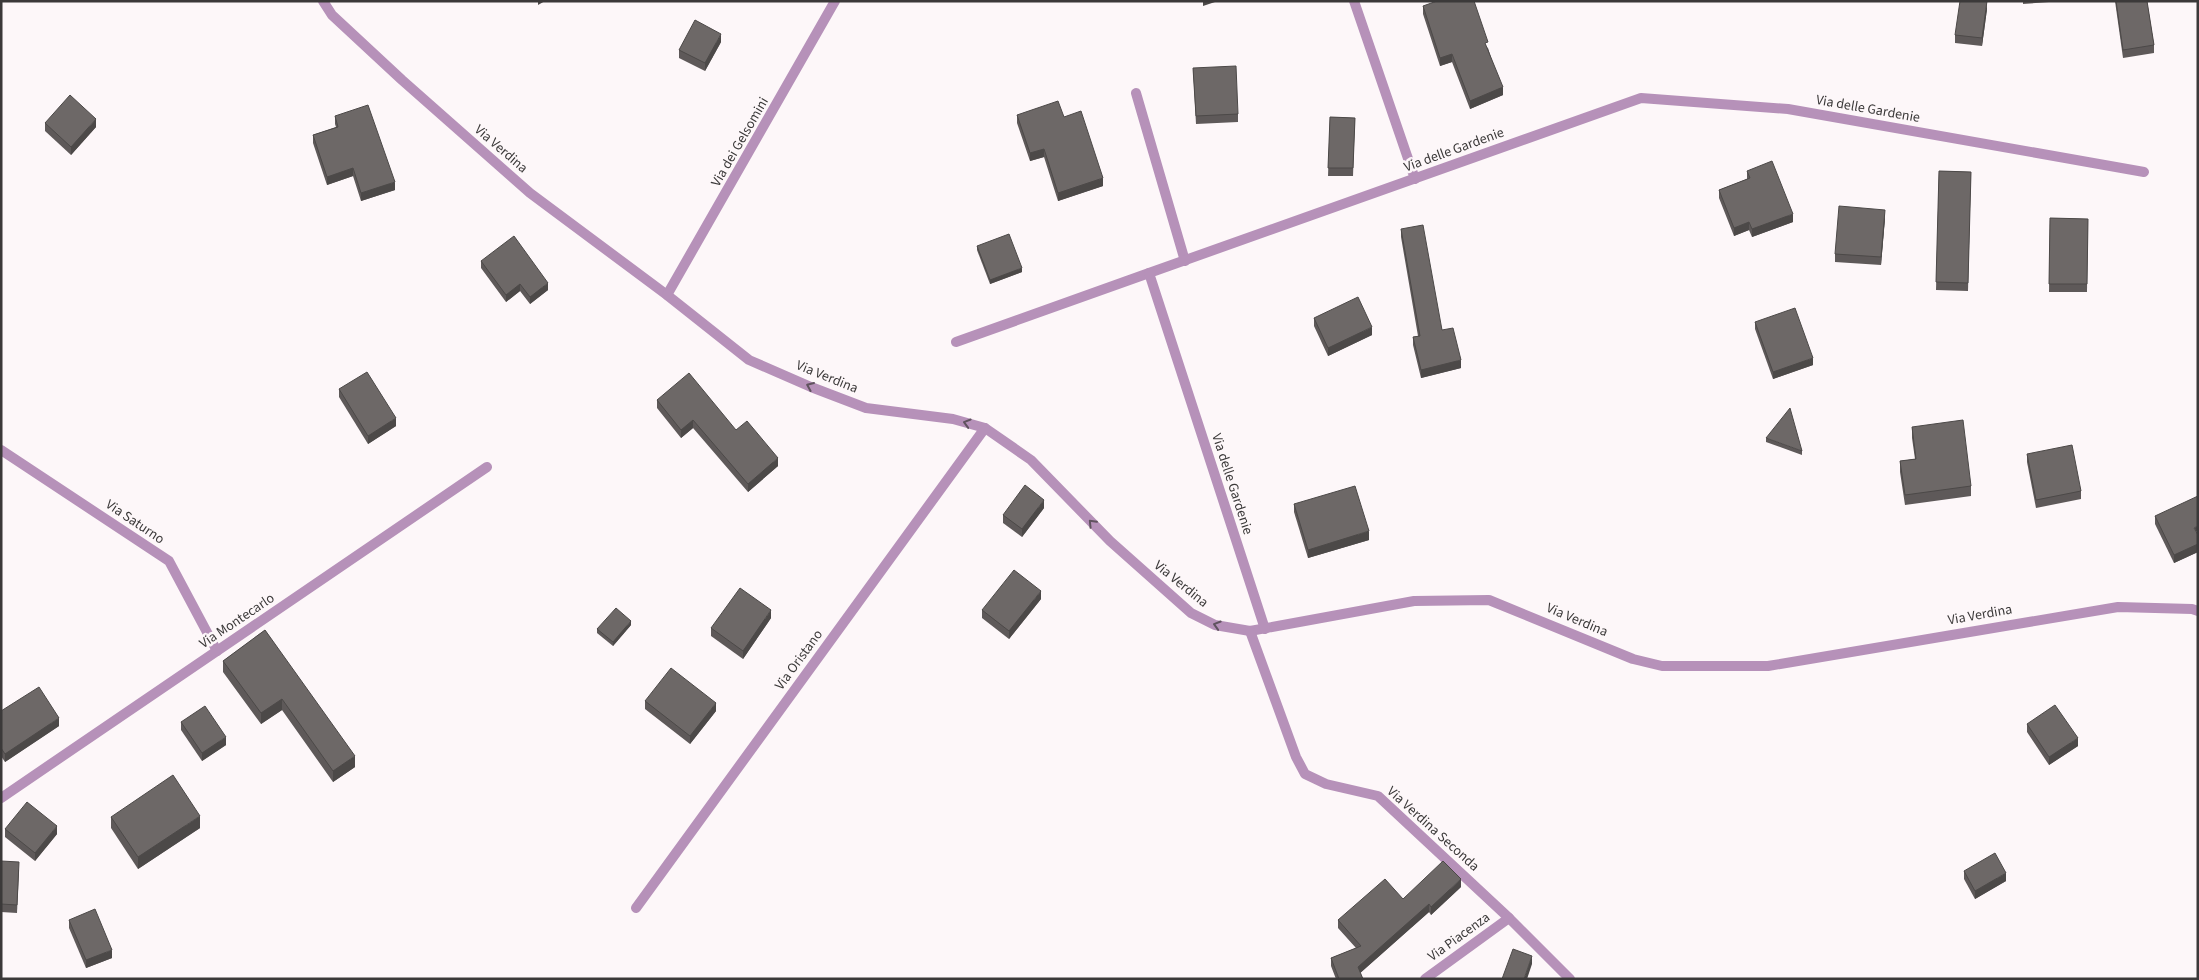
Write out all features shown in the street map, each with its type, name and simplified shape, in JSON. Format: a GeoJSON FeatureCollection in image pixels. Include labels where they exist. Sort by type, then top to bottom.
{"type":"FeatureCollection","features":[{"type":"Feature","properties":{"kind":"street","name":"Via Verdina"},"geometry":{"type":"LineString","coordinates":[[322,1],[332,15],[388,67],[530,193],[667,295],[749,360],[866,408],[953,419],[985,428],[1031,460],[1110,541],[1191,613],[1215,626],[1250,632],[1414,601],[1489,600],[1633,659],[1662,666],[1768,666],[2118,608],[2192,609],[2198,611]]}},
{"type":"Feature","properties":{"kind":"street","name":"Via dei Gelsomini"},"geometry":{"type":"LineString","coordinates":[[667,295],[835,1]]}},
{"type":"Feature","properties":{"kind":"street"},"geometry":{"type":"LineString","coordinates":[[1354,1],[1415,179]]}},
{"type":"Feature","properties":{"kind":"street"},"geometry":{"type":"LineString","coordinates":[[1136,93],[1185,261]]}},
{"type":"Feature","properties":{"kind":"street","name":"Via delle Gardenie"},"geometry":{"type":"LineString","coordinates":[[1264,629],[1149,273],[1641,98],[1788,109],[2144,172]]}},
{"type":"Feature","properties":{"kind":"street"},"geometry":{"type":"LineString","coordinates":[[956,342],[1149,273]]}},
{"type":"Feature","properties":{"kind":"street","name":"Via Oristano"},"geometry":{"type":"LineString","coordinates":[[636,908],[985,428]]}},
{"type":"Feature","properties":{"kind":"street","name":"Via Saturno"},"geometry":{"type":"LineString","coordinates":[[1,450],[169,561],[217,651]]}},
{"type":"Feature","properties":{"kind":"street","name":"Via Montecarlo"},"geometry":{"type":"LineString","coordinates":[[1,798],[487,467]]}},
{"type":"Feature","properties":{"kind":"street","name":"Via Verdina Seconda"},"geometry":{"type":"LineString","coordinates":[[1250,632],[1296,757],[1305,774],[1326,784],[1378,796],[1509,918],[1570,979]]}},
{"type":"Feature","properties":{"kind":"street","name":"Via Piacenza"},"geometry":{"type":"LineString","coordinates":[[1425,979],[1509,918]]}},
{"type":"Feature","properties":{"kind":"building"},"geometry":{"type":"Polygon","coordinates":[[[1437,1],[1474,1],[1488,42],[1485,43],[1503,87],[1470,101],[1452,54],[1440,58],[1423,6],[1437,1]]]}},
{"type":"Feature","properties":{"kind":"building"},"geometry":{"type":"Polygon","coordinates":[[[1960,1],[1987,1],[1982,38],[1955,35],[1960,1]]]}},
{"type":"Feature","properties":{"kind":"building"},"geometry":{"type":"Polygon","coordinates":[[[2116,1],[2147,1],[2154,45],[2123,50],[2116,1]]]}},
{"type":"Feature","properties":{"kind":"building"},"geometry":{"type":"Polygon","coordinates":[[[695,20],[721,34],[705,63],[679,50],[695,20]]]}},
{"type":"Feature","properties":{"kind":"building"},"geometry":{"type":"Polygon","coordinates":[[[1236,66],[1238,114],[1196,116],[1193,68],[1236,66]]]}},
{"type":"Feature","properties":{"kind":"building"},"geometry":{"type":"Polygon","coordinates":[[[70,95],[96,119],[71,147],[45,123],[70,95]]]}},
{"type":"Feature","properties":{"kind":"building"},"geometry":{"type":"Polygon","coordinates":[[[1058,101],[1064,117],[1081,111],[1103,178],[1058,193],[1044,149],[1030,153],[1017,115],[1058,101]]]}},
{"type":"Feature","properties":{"kind":"building"},"geometry":{"type":"Polygon","coordinates":[[[368,105],[395,182],[361,193],[353,168],[327,177],[313,135],[338,127],[335,116],[368,105]]]}},
{"type":"Feature","properties":{"kind":"building"},"geometry":{"type":"Polygon","coordinates":[[[1330,117],[1355,118],[1353,168],[1328,168],[1330,117]]]}},
{"type":"Feature","properties":{"kind":"building"},"geometry":{"type":"Polygon","coordinates":[[[1772,161],[1793,214],[1752,229],[1749,222],[1734,228],[1719,190],[1750,178],[1747,171],[1772,161]]]}},
{"type":"Feature","properties":{"kind":"building"},"geometry":{"type":"Polygon","coordinates":[[[1939,171],[1971,172],[1968,283],[1936,282],[1939,171]]]}},
{"type":"Feature","properties":{"kind":"building"},"geometry":{"type":"Polygon","coordinates":[[[1839,206],[1885,210],[1881,257],[1835,254],[1839,206]]]}},
{"type":"Feature","properties":{"kind":"building"},"geometry":{"type":"Polygon","coordinates":[[[2050,218],[2088,219],[2087,284],[2049,284],[2050,218]]]}},
{"type":"Feature","properties":{"kind":"building"},"geometry":{"type":"Polygon","coordinates":[[[1423,225],[1442,330],[1453,328],[1461,360],[1421,370],[1413,337],[1420,336],[1401,229],[1423,225]]]}},
{"type":"Feature","properties":{"kind":"building"},"geometry":{"type":"Polygon","coordinates":[[[1009,234],[1022,268],[990,280],[977,246],[1009,234]]]}},
{"type":"Feature","properties":{"kind":"building"},"geometry":{"type":"Polygon","coordinates":[[[514,236],[548,283],[530,297],[520,284],[506,295],[481,261],[514,236]]]}},
{"type":"Feature","properties":{"kind":"building"},"geometry":{"type":"Polygon","coordinates":[[[1358,297],[1372,327],[1328,348],[1314,318],[1358,297]]]}},
{"type":"Feature","properties":{"kind":"building"},"geometry":{"type":"Polygon","coordinates":[[[1795,308],[1813,358],[1773,372],[1755,322],[1795,308]]]}},
{"type":"Feature","properties":{"kind":"building"},"geometry":{"type":"Polygon","coordinates":[[[367,372],[396,418],[368,436],[339,389],[367,372]]]}},
{"type":"Feature","properties":{"kind":"building"},"geometry":{"type":"Polygon","coordinates":[[[689,373],[736,430],[747,421],[778,458],[748,484],[693,420],[681,430],[657,400],[689,373]]]}},
{"type":"Feature","properties":{"kind":"building"},"geometry":{"type":"Polygon","coordinates":[[[1790,408],[1802,451],[1766,438],[1790,408]]]}},
{"type":"Feature","properties":{"kind":"building"},"geometry":{"type":"Polygon","coordinates":[[[1963,420],[1971,486],[1905,495],[1900,461],[1916,459],[1912,427],[1963,420]]]}},
{"type":"Feature","properties":{"kind":"building"},"geometry":{"type":"Polygon","coordinates":[[[2072,445],[2081,491],[2036,500],[2027,454],[2072,445]]]}},
{"type":"Feature","properties":{"kind":"building"},"geometry":{"type":"Polygon","coordinates":[[[1025,485],[1044,500],[1022,529],[1003,515],[1025,485]]]}},
{"type":"Feature","properties":{"kind":"building"},"geometry":{"type":"Polygon","coordinates":[[[1355,486],[1369,531],[1308,550],[1294,504],[1355,486]]]}},
{"type":"Feature","properties":{"kind":"building"},"geometry":{"type":"Polygon","coordinates":[[[2198,496],[2198,526],[2194,528],[2198,535],[2198,544],[2174,555],[2155,516],[2198,496]]]}},
{"type":"Feature","properties":{"kind":"building"},"geometry":{"type":"Polygon","coordinates":[[[1014,570],[1041,591],[1009,631],[982,610],[1014,570]]]}},
{"type":"Feature","properties":{"kind":"building"},"geometry":{"type":"Polygon","coordinates":[[[740,588],[771,610],[743,651],[711,628],[740,588]]]}},
{"type":"Feature","properties":{"kind":"building"},"geometry":{"type":"Polygon","coordinates":[[[616,608],[631,621],[613,642],[597,629],[616,608]]]}},
{"type":"Feature","properties":{"kind":"building"},"geometry":{"type":"Polygon","coordinates":[[[265,630],[355,756],[333,771],[282,699],[261,713],[223,661],[265,630]]]}},
{"type":"Feature","properties":{"kind":"building"},"geometry":{"type":"Polygon","coordinates":[[[671,668],[716,703],[690,736],[645,701],[671,668]]]}},
{"type":"Feature","properties":{"kind":"building"},"geometry":{"type":"Polygon","coordinates":[[[39,687],[59,718],[5,754],[1,748],[1,711],[39,687]]]}},
{"type":"Feature","properties":{"kind":"building"},"geometry":{"type":"Polygon","coordinates":[[[2055,705],[2078,738],[2049,757],[2027,724],[2055,705]]]}},
{"type":"Feature","properties":{"kind":"building"},"geometry":{"type":"Polygon","coordinates":[[[205,706],[226,737],[202,753],[181,722],[205,706]]]}},
{"type":"Feature","properties":{"kind":"building"},"geometry":{"type":"Polygon","coordinates":[[[173,775],[200,816],[138,857],[111,817],[173,775]]]}},
{"type":"Feature","properties":{"kind":"building"},"geometry":{"type":"Polygon","coordinates":[[[27,802],[57,826],[35,853],[5,829],[27,802]]]}},
{"type":"Feature","properties":{"kind":"building"},"geometry":{"type":"Polygon","coordinates":[[[1995,853],[2006,873],[1975,891],[1964,871],[1995,853]]]}},
{"type":"Feature","properties":{"kind":"building"},"geometry":{"type":"Polygon","coordinates":[[[1,861],[19,862],[17,905],[1,904],[1,861]]]}},
{"type":"Feature","properties":{"kind":"building"},"geometry":{"type":"Polygon","coordinates":[[[1443,861],[1461,879],[1431,907],[1429,904],[1358,967],[1363,979],[1339,979],[1331,958],[1361,946],[1338,920],[1385,879],[1403,899],[1443,861]]]}},
{"type":"Feature","properties":{"kind":"building"},"geometry":{"type":"Polygon","coordinates":[[[95,909],[112,950],[86,960],[69,920],[95,909]]]}},
{"type":"Feature","properties":{"kind":"building"},"geometry":{"type":"Polygon","coordinates":[[[1513,949],[1532,956],[1524,979],[1502,979],[1513,949]]]}}]}
